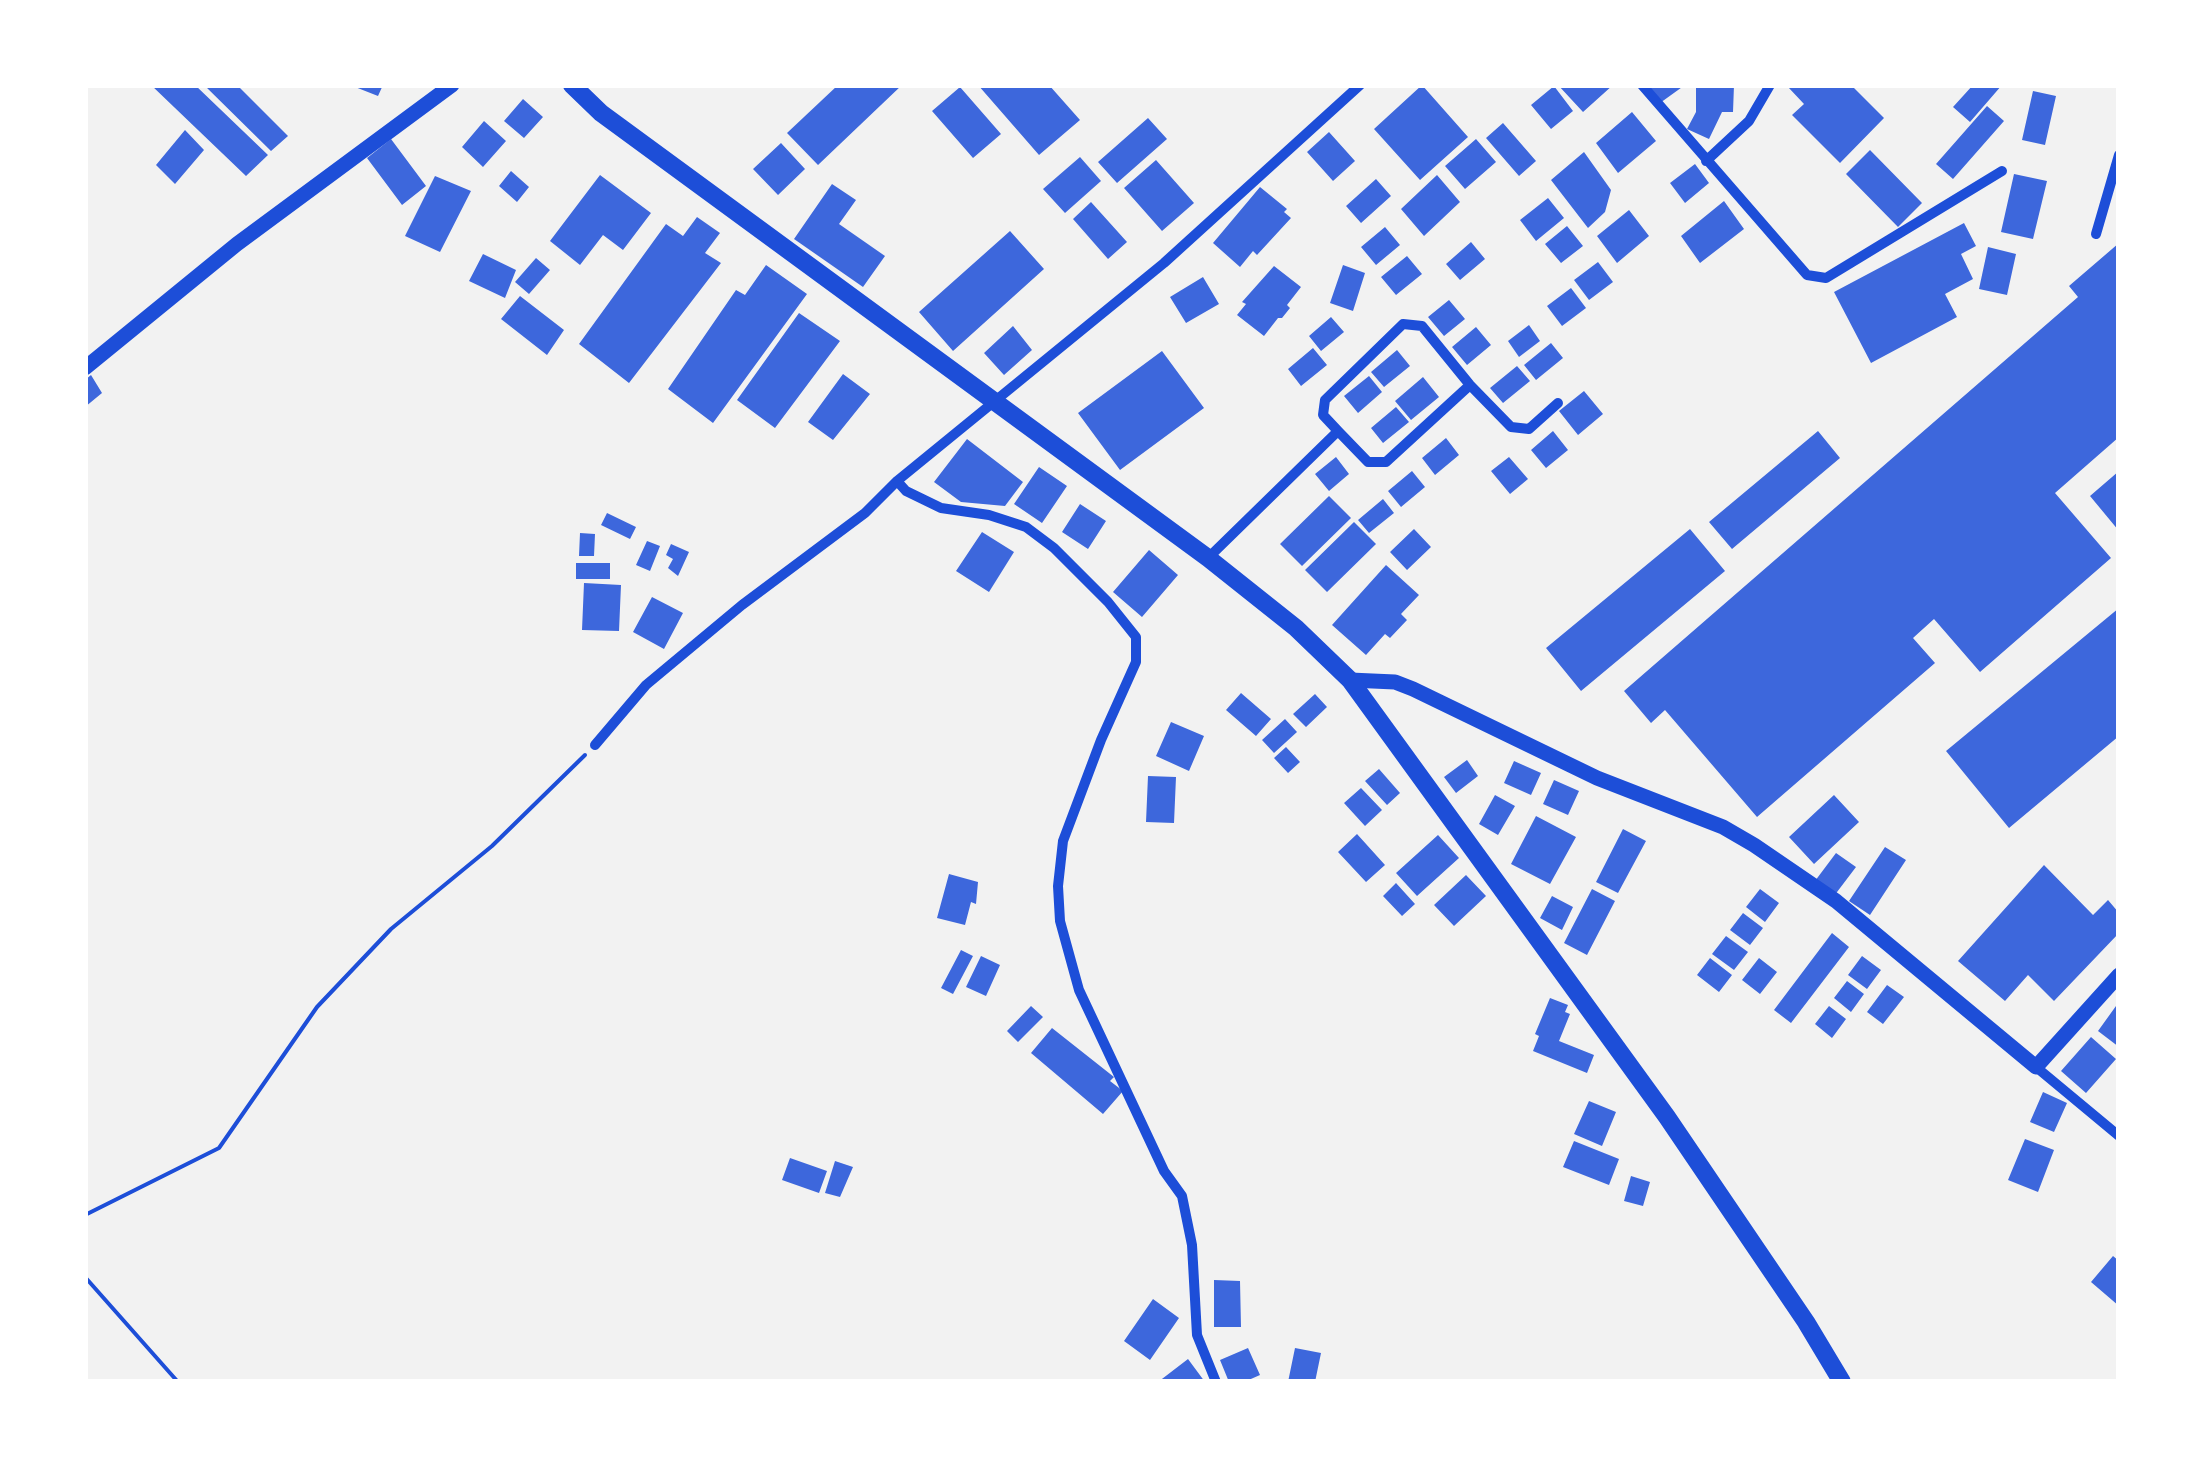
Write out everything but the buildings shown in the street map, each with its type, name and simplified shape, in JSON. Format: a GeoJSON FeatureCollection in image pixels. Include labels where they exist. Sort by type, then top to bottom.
{"type":"FeatureCollection","features":[{"type":"Feature","properties":{"kind":"main road"},"geometry":{"type":"LineString","coordinates":[[572,85],[601,113],[1208,558],[1296,628],[1350,680],[1667,1117],[1842,1382]]}},
{"type":"Feature","properties":{"kind":"street"},"geometry":{"type":"LineString","coordinates":[[85,368],[237,244],[452,85]]}},
{"type":"Feature","properties":{"kind":"street"},"geometry":{"type":"LineString","coordinates":[[595,745],[646,684],[865,512],[897,481],[997,402],[1219,215],[1360,85]]}},
{"type":"Feature","properties":{"kind":"street"},"geometry":{"type":"LineString","coordinates":[[1642,85],[1806,275],[1826,278],[2002,171]]}},
{"type":"Feature","properties":{"kind":"street"},"geometry":{"type":"LineString","coordinates":[[1706,161],[1749,121],[1770,85]]}},
{"type":"Feature","properties":{"kind":"street"},"geometry":{"type":"LineString","coordinates":[[2096,234],[2119,155]]}},
{"type":"Feature","properties":{"kind":"street"},"geometry":{"type":"LineString","coordinates":[[1470,385],[1386,462],[1368,462],[1323,415],[1324,400],[1404,324],[1422,326],[1511,427],[1529,429],[1558,403]]}},
{"type":"Feature","properties":{"kind":"street"},"geometry":{"type":"LineString","coordinates":[[1208,558],[1338,432]]}},
{"type":"Feature","properties":{"kind":"street"},"geometry":{"type":"LineString","coordinates":[[897,481],[906,491],[941,508],[989,514],[1026,527],[1054,548],[1108,602],[1136,637],[1136,662],[1063,840],[1058,886],[1060,921],[1079,990],[1164,1172],[1182,1196],[1192,1245],[1198,1335],[1216,1382]]}},
{"type":"Feature","properties":{"kind":"street"},"geometry":{"type":"LineString","coordinates":[[1350,680],[1395,682],[1597,778],[1723,827],[1754,845],[1836,901],[2119,1136]]}},
{"type":"Feature","properties":{"kind":"street"},"geometry":{"type":"LineString","coordinates":[[2036,1066],[2119,975]]}},
{"type":"Feature","properties":{"kind":"path"},"geometry":{"type":"LineString","coordinates":[[85,1216],[219,1148],[317,1007],[392,929],[492,846],[595,745]]}},
{"type":"Feature","properties":{"kind":"path"},"geometry":{"type":"LineString","coordinates":[[85,1277],[178,1382]]}}]}
